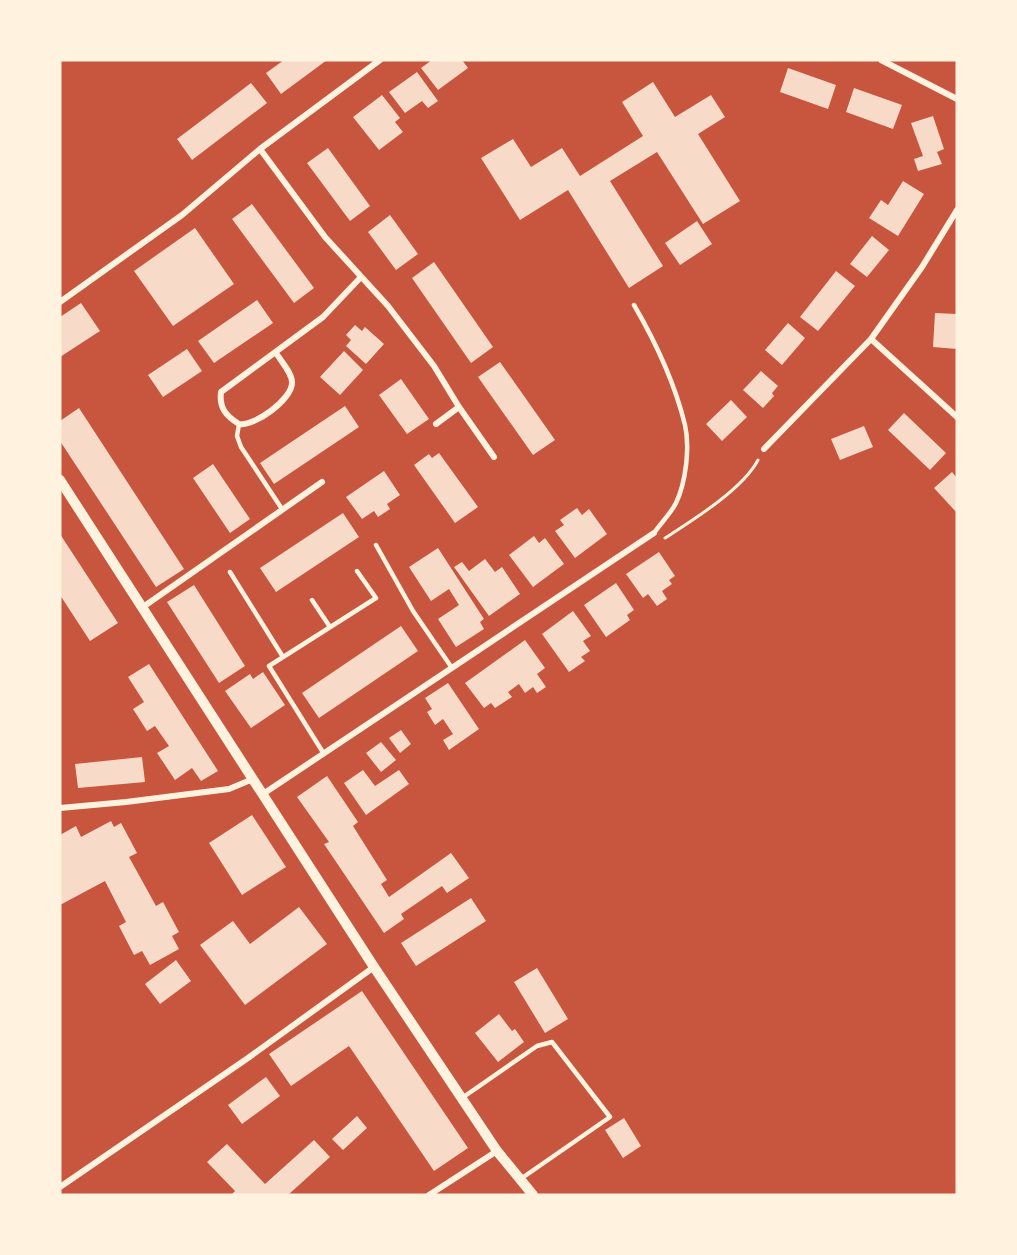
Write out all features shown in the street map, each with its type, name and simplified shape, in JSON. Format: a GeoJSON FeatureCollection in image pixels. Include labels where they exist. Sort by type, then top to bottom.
{"type":"FeatureCollection","features":[{"type":"Feature","properties":{"kind":"street"},"geometry":{"type":"LineString","coordinates":[[60,302],[182,214],[260,149],[380,60]]}},
{"type":"Feature","properties":{"kind":"street"},"geometry":{"type":"LineString","coordinates":[[880,60],[957,99]]}},
{"type":"Feature","properties":{"kind":"street"},"geometry":{"type":"LineString","coordinates":[[260,149],[325,237],[388,306],[434,366],[494,457]]}},
{"type":"Feature","properties":{"kind":"street"},"geometry":{"type":"LineString","coordinates":[[764,449],[871,339],[922,267],[957,210]]}},
{"type":"Feature","properties":{"kind":"street"},"geometry":{"type":"LineString","coordinates":[[276,353],[292,380],[290,392],[286,399],[272,410],[248,424],[239,424],[223,411],[220,400],[221,392],[323,317],[361,277]]}},
{"type":"Feature","properties":{"kind":"street"},"geometry":{"type":"LineString","coordinates":[[871,339],[957,417]]}},
{"type":"Feature","properties":{"kind":"street"},"geometry":{"type":"LineString","coordinates":[[436,424],[459,407]]}},
{"type":"Feature","properties":{"kind":"street"},"geometry":{"type":"LineString","coordinates":[[60,480],[374,967],[497,1151],[533,1195]]}},
{"type":"Feature","properties":{"kind":"street"},"geometry":{"type":"LineString","coordinates":[[143,607],[321,482]]}},
{"type":"Feature","properties":{"kind":"street"},"geometry":{"type":"LineString","coordinates":[[263,794],[654,533]]}},
{"type":"Feature","properties":{"kind":"street"},"geometry":{"type":"LineString","coordinates":[[60,808],[229,789],[253,779]]}},
{"type":"Feature","properties":{"kind":"street"},"geometry":{"type":"LineString","coordinates":[[60,1187],[248,1058],[374,967]]}},
{"type":"Feature","properties":{"kind":"street"},"geometry":{"type":"LineString","coordinates":[[429,1195],[497,1151]]}},
{"type":"Feature","properties":{"kind":"lane"},"geometry":{"type":"LineString","coordinates":[[634,305],[646,326],[686,427],[687,469],[676,503],[654,533]]}},
{"type":"Feature","properties":{"kind":"lane"},"geometry":{"type":"LineString","coordinates":[[239,424],[237,436],[241,447],[282,509]]}},
{"type":"Feature","properties":{"kind":"lane"},"geometry":{"type":"LineString","coordinates":[[376,545],[413,611],[452,668]]}},
{"type":"Feature","properties":{"kind":"lane"},"geometry":{"type":"LineString","coordinates":[[324,754],[269,666],[376,598],[357,571]]}},
{"type":"Feature","properties":{"kind":"lane"},"geometry":{"type":"LineString","coordinates":[[230,572],[283,657]]}},
{"type":"Feature","properties":{"kind":"lane"},"geometry":{"type":"LineString","coordinates":[[312,600],[330,627]]}},
{"type":"Feature","properties":{"kind":"lane"},"geometry":{"type":"LineString","coordinates":[[462,1098],[537,1046],[552,1042],[610,1117],[520,1179]]}},
{"type":"Feature","properties":{"kind":"path"},"geometry":{"type":"LineString","coordinates":[[654,533],[660,541],[705,512],[752,471],[764,449]]}},
{"type":"Feature","properties":{"kind":"building"},"geometry":{"type":"Polygon","coordinates":[[[284,60],[327,60],[281,94],[266,73],[284,60]]]}},
{"type":"Feature","properties":{"kind":"building"},"geometry":{"type":"Polygon","coordinates":[[[432,60],[462,60],[468,68],[438,90],[421,68],[432,60]]]}},
{"type":"Feature","properties":{"kind":"building"},"geometry":{"type":"Polygon","coordinates":[[[788,68],[836,85],[828,109],[780,92],[788,68]]]}},
{"type":"Feature","properties":{"kind":"building"},"geometry":{"type":"Polygon","coordinates":[[[417,72],[438,101],[428,108],[422,101],[405,113],[389,92],[417,72]]]}},
{"type":"Feature","properties":{"kind":"building"},"geometry":{"type":"Polygon","coordinates":[[[653,82],[675,117],[711,95],[725,117],[698,134],[740,201],[703,224],[657,152],[610,181],[663,266],[629,288],[568,190],[520,220],[481,158],[513,139],[531,167],[562,148],[580,176],[643,136],[622,102],[653,82]]]}},
{"type":"Feature","properties":{"kind":"building"},"geometry":{"type":"Polygon","coordinates":[[[251,83],[267,103],[192,160],[177,139],[251,83]]]}},
{"type":"Feature","properties":{"kind":"building"},"geometry":{"type":"Polygon","coordinates":[[[854,88],[902,105],[893,129],[846,112],[854,88]]]}},
{"type":"Feature","properties":{"kind":"building"},"geometry":{"type":"Polygon","coordinates":[[[382,95],[400,118],[395,122],[403,132],[379,150],[353,117],[382,95]]]}},
{"type":"Feature","properties":{"kind":"building"},"geometry":{"type":"Polygon","coordinates":[[[933,116],[944,149],[937,152],[942,164],[918,171],[914,159],[923,156],[911,123],[933,116]]]}},
{"type":"Feature","properties":{"kind":"building"},"geometry":{"type":"Polygon","coordinates":[[[328,148],[370,206],[350,221],[307,163],[328,148]]]}},
{"type":"Feature","properties":{"kind":"building"},"geometry":{"type":"Polygon","coordinates":[[[903,181],[924,194],[898,236],[869,218],[881,200],[888,205],[903,181]]]}},
{"type":"Feature","properties":{"kind":"building"},"geometry":{"type":"Polygon","coordinates":[[[252,204],[314,288],[294,303],[232,219],[252,204]]]}},
{"type":"Feature","properties":{"kind":"building"},"geometry":{"type":"Polygon","coordinates":[[[390,215],[418,254],[396,270],[368,232],[390,215]]]}},
{"type":"Feature","properties":{"kind":"building"},"geometry":{"type":"Polygon","coordinates":[[[697,221],[712,244],[680,265],[665,243],[697,221]]]}},
{"type":"Feature","properties":{"kind":"building"},"geometry":{"type":"Polygon","coordinates":[[[195,228],[234,284],[173,326],[134,271],[195,228]]]}},
{"type":"Feature","properties":{"kind":"building"},"geometry":{"type":"Polygon","coordinates":[[[872,236],[889,250],[867,277],[850,264],[872,236]]]}},
{"type":"Feature","properties":{"kind":"building"},"geometry":{"type":"Polygon","coordinates":[[[434,262],[493,347],[471,363],[412,278],[434,262]]]}},
{"type":"Feature","properties":{"kind":"building"},"geometry":{"type":"Polygon","coordinates":[[[836,271],[855,286],[818,331],[800,317],[836,271]]]}},
{"type":"Feature","properties":{"kind":"building"},"geometry":{"type":"Polygon","coordinates":[[[257,300],[273,323],[214,363],[198,341],[257,300]]]}},
{"type":"Feature","properties":{"kind":"building"},"geometry":{"type":"Polygon","coordinates":[[[81,303],[100,331],[60,357],[60,317],[81,303]]]}},
{"type":"Feature","properties":{"kind":"building"},"geometry":{"type":"Polygon","coordinates":[[[935,313],[957,314],[957,349],[933,347],[935,313]]]}},
{"type":"Feature","properties":{"kind":"building"},"geometry":{"type":"Polygon","coordinates":[[[788,323],[805,338],[782,365],[765,350],[788,323]]]}},
{"type":"Feature","properties":{"kind":"building"},"geometry":{"type":"Polygon","coordinates":[[[355,325],[362,331],[365,327],[384,344],[366,364],[346,346],[351,340],[346,335],[355,325]]]}},
{"type":"Feature","properties":{"kind":"building"},"geometry":{"type":"Polygon","coordinates":[[[187,349],[202,371],[163,397],[148,375],[187,349]]]}},
{"type":"Feature","properties":{"kind":"building"},"geometry":{"type":"Polygon","coordinates":[[[344,351],[363,370],[340,395],[320,377],[344,351]]]}},
{"type":"Feature","properties":{"kind":"building"},"geometry":{"type":"Polygon","coordinates":[[[500,362],[555,440],[533,455],[478,377],[500,362]]]}},
{"type":"Feature","properties":{"kind":"building"},"geometry":{"type":"Polygon","coordinates":[[[761,371],[778,386],[772,393],[774,396],[763,408],[743,390],[761,371]]]}},
{"type":"Feature","properties":{"kind":"building"},"geometry":{"type":"Polygon","coordinates":[[[401,379],[429,419],[407,434],[379,395],[401,379]]]}},
{"type":"Feature","properties":{"kind":"building"},"geometry":{"type":"Polygon","coordinates":[[[731,400],[747,417],[722,441],[706,424],[731,400]]]}},
{"type":"Feature","properties":{"kind":"building"},"geometry":{"type":"Polygon","coordinates":[[[345,406],[359,427],[274,484],[260,463],[345,406]]]}},
{"type":"Feature","properties":{"kind":"building"},"geometry":{"type":"Polygon","coordinates":[[[79,408],[184,569],[156,587],[60,441],[60,421],[79,408]]]}},
{"type":"Feature","properties":{"kind":"building"},"geometry":{"type":"Polygon","coordinates":[[[904,413],[946,453],[930,470],[888,430],[904,413]]]}},
{"type":"Feature","properties":{"kind":"building"},"geometry":{"type":"Polygon","coordinates":[[[864,426],[873,447],[840,460],[831,439],[864,426]]]}},
{"type":"Feature","properties":{"kind":"building"},"geometry":{"type":"Polygon","coordinates":[[[439,453],[478,507],[455,523],[414,465],[429,454],[432,458],[439,453]]]}},
{"type":"Feature","properties":{"kind":"building"},"geometry":{"type":"Polygon","coordinates":[[[213,464],[250,519],[230,533],[193,478],[213,464]]]}},
{"type":"Feature","properties":{"kind":"building"},"geometry":{"type":"Polygon","coordinates":[[[384,471],[400,495],[387,504],[390,509],[378,517],[374,511],[362,519],[346,497],[384,471]]]}},
{"type":"Feature","properties":{"kind":"building"},"geometry":{"type":"Polygon","coordinates":[[[952,472],[957,478],[957,513],[934,488],[952,472]]]}},
{"type":"Feature","properties":{"kind":"building"},"geometry":{"type":"Polygon","coordinates":[[[577,508],[582,515],[589,509],[607,534],[575,558],[555,531],[564,525],[560,520],[577,508]]]}},
{"type":"Feature","properties":{"kind":"building"},"geometry":{"type":"Polygon","coordinates":[[[343,513],[359,537],[276,592],[260,568],[343,513]]]}},
{"type":"Feature","properties":{"kind":"building"},"geometry":{"type":"Polygon","coordinates":[[[60,534],[118,623],[90,641],[60,595],[60,534]]]}},
{"type":"Feature","properties":{"kind":"building"},"geometry":{"type":"Polygon","coordinates":[[[534,536],[539,543],[545,538],[564,564],[533,587],[509,555],[534,536]]]}},
{"type":"Feature","properties":{"kind":"building"},"geometry":{"type":"Polygon","coordinates":[[[438,548],[484,619],[480,622],[484,629],[456,647],[438,619],[459,605],[449,589],[431,601],[409,567],[438,548]]]}},
{"type":"Feature","properties":{"kind":"building"},"geometry":{"type":"Polygon","coordinates":[[[659,552],[675,576],[669,580],[672,584],[662,591],[667,599],[657,606],[648,594],[643,598],[626,574],[659,552]]]}},
{"type":"Feature","properties":{"kind":"building"},"geometry":{"type":"Polygon","coordinates":[[[485,559],[495,572],[502,567],[520,594],[489,616],[454,567],[462,562],[469,571],[485,559]]]}},
{"type":"Feature","properties":{"kind":"building"},"geometry":{"type":"Polygon","coordinates":[[[616,583],[634,610],[627,615],[630,620],[606,637],[584,605],[616,583]]]}},
{"type":"Feature","properties":{"kind":"building"},"geometry":{"type":"Polygon","coordinates":[[[194,585],[245,666],[219,683],[167,602],[194,585]]]}},
{"type":"Feature","properties":{"kind":"building"},"geometry":{"type":"Polygon","coordinates":[[[573,611],[591,636],[583,641],[590,651],[581,657],[585,661],[569,672],[542,634],[573,611]]]}},
{"type":"Feature","properties":{"kind":"building"},"geometry":{"type":"Polygon","coordinates":[[[401,626],[418,651],[319,718],[302,693],[401,626]]]}},
{"type":"Feature","properties":{"kind":"building"},"geometry":{"type":"Polygon","coordinates":[[[525,640],[545,668],[537,674],[546,687],[537,693],[533,687],[525,693],[519,684],[508,692],[512,697],[495,708],[491,703],[484,708],[465,683],[525,640]]]}},
{"type":"Feature","properties":{"kind":"building"},"geometry":{"type":"Polygon","coordinates":[[[149,664],[218,771],[201,781],[192,768],[175,780],[157,753],[169,746],[155,726],[147,731],[133,709],[144,702],[128,677],[149,664]]]}},
{"type":"Feature","properties":{"kind":"building"},"geometry":{"type":"Polygon","coordinates":[[[263,672],[285,705],[251,728],[225,691],[250,674],[253,679],[263,672]]]}},
{"type":"Feature","properties":{"kind":"building"},"geometry":{"type":"Polygon","coordinates":[[[448,683],[479,729],[449,750],[443,740],[453,734],[443,719],[435,725],[427,712],[432,709],[425,698],[448,683]]]}},
{"type":"Feature","properties":{"kind":"building"},"geometry":{"type":"Polygon","coordinates":[[[401,730],[411,744],[400,753],[389,738],[401,730]]]}},
{"type":"Feature","properties":{"kind":"building"},"geometry":{"type":"Polygon","coordinates":[[[381,742],[396,760],[381,772],[366,753],[381,742]]]}},
{"type":"Feature","properties":{"kind":"building"},"geometry":{"type":"Polygon","coordinates":[[[142,757],[145,782],[78,788],[75,764],[142,757]]]}},
{"type":"Feature","properties":{"kind":"building"},"geometry":{"type":"Polygon","coordinates":[[[363,770],[375,786],[399,770],[409,784],[366,815],[344,783],[363,770]]]}},
{"type":"Feature","properties":{"kind":"building"},"geometry":{"type":"Polygon","coordinates":[[[327,776],[358,822],[353,826],[387,880],[381,884],[389,897],[451,853],[469,878],[447,893],[442,886],[401,914],[404,919],[384,933],[324,844],[329,842],[297,797],[327,776]]]}},
{"type":"Feature","properties":{"kind":"building"},"geometry":{"type":"Polygon","coordinates":[[[252,815],[286,867],[242,895],[209,843],[252,815]]]}},
{"type":"Feature","properties":{"kind":"building"},"geometry":{"type":"Polygon","coordinates":[[[111,821],[114,827],[121,823],[137,853],[129,857],[156,906],[163,902],[179,932],[172,936],[179,949],[150,965],[142,951],[134,955],[119,926],[126,922],[105,881],[60,905],[60,835],[76,826],[81,837],[111,821]]]}},
{"type":"Feature","properties":{"kind":"building"},"geometry":{"type":"Polygon","coordinates":[[[471,898],[486,921],[416,966],[401,943],[471,898]]]}},
{"type":"Feature","properties":{"kind":"building"},"geometry":{"type":"Polygon","coordinates":[[[299,907],[327,944],[245,1005],[200,945],[233,921],[250,944],[299,907]]]}},
{"type":"Feature","properties":{"kind":"building"},"geometry":{"type":"Polygon","coordinates":[[[176,960],[191,981],[160,1004],[145,984],[176,960]]]}},
{"type":"Feature","properties":{"kind":"building"},"geometry":{"type":"Polygon","coordinates":[[[537,968],[568,1019],[545,1033],[514,982],[537,968]]]}},
{"type":"Feature","properties":{"kind":"building"},"geometry":{"type":"Polygon","coordinates":[[[362,991],[468,1148],[434,1171],[349,1046],[291,1086],[269,1054],[362,991]]]}},
{"type":"Feature","properties":{"kind":"building"},"geometry":{"type":"Polygon","coordinates":[[[499,1014],[512,1031],[515,1029],[524,1042],[498,1062],[475,1033],[499,1014]]]}},
{"type":"Feature","properties":{"kind":"building"},"geometry":{"type":"Polygon","coordinates":[[[266,1077],[280,1096],[242,1124],[228,1105],[266,1077]]]}},
{"type":"Feature","properties":{"kind":"building"},"geometry":{"type":"Polygon","coordinates":[[[357,1116],[367,1128],[343,1150],[332,1139],[357,1116]]]}},
{"type":"Feature","properties":{"kind":"building"},"geometry":{"type":"Polygon","coordinates":[[[624,1118],[641,1146],[623,1158],[605,1130],[624,1118]]]}},
{"type":"Feature","properties":{"kind":"building"},"geometry":{"type":"Polygon","coordinates":[[[314,1140],[330,1157],[288,1195],[231,1195],[235,1191],[207,1162],[227,1144],[265,1184],[314,1140]]]}}]}
